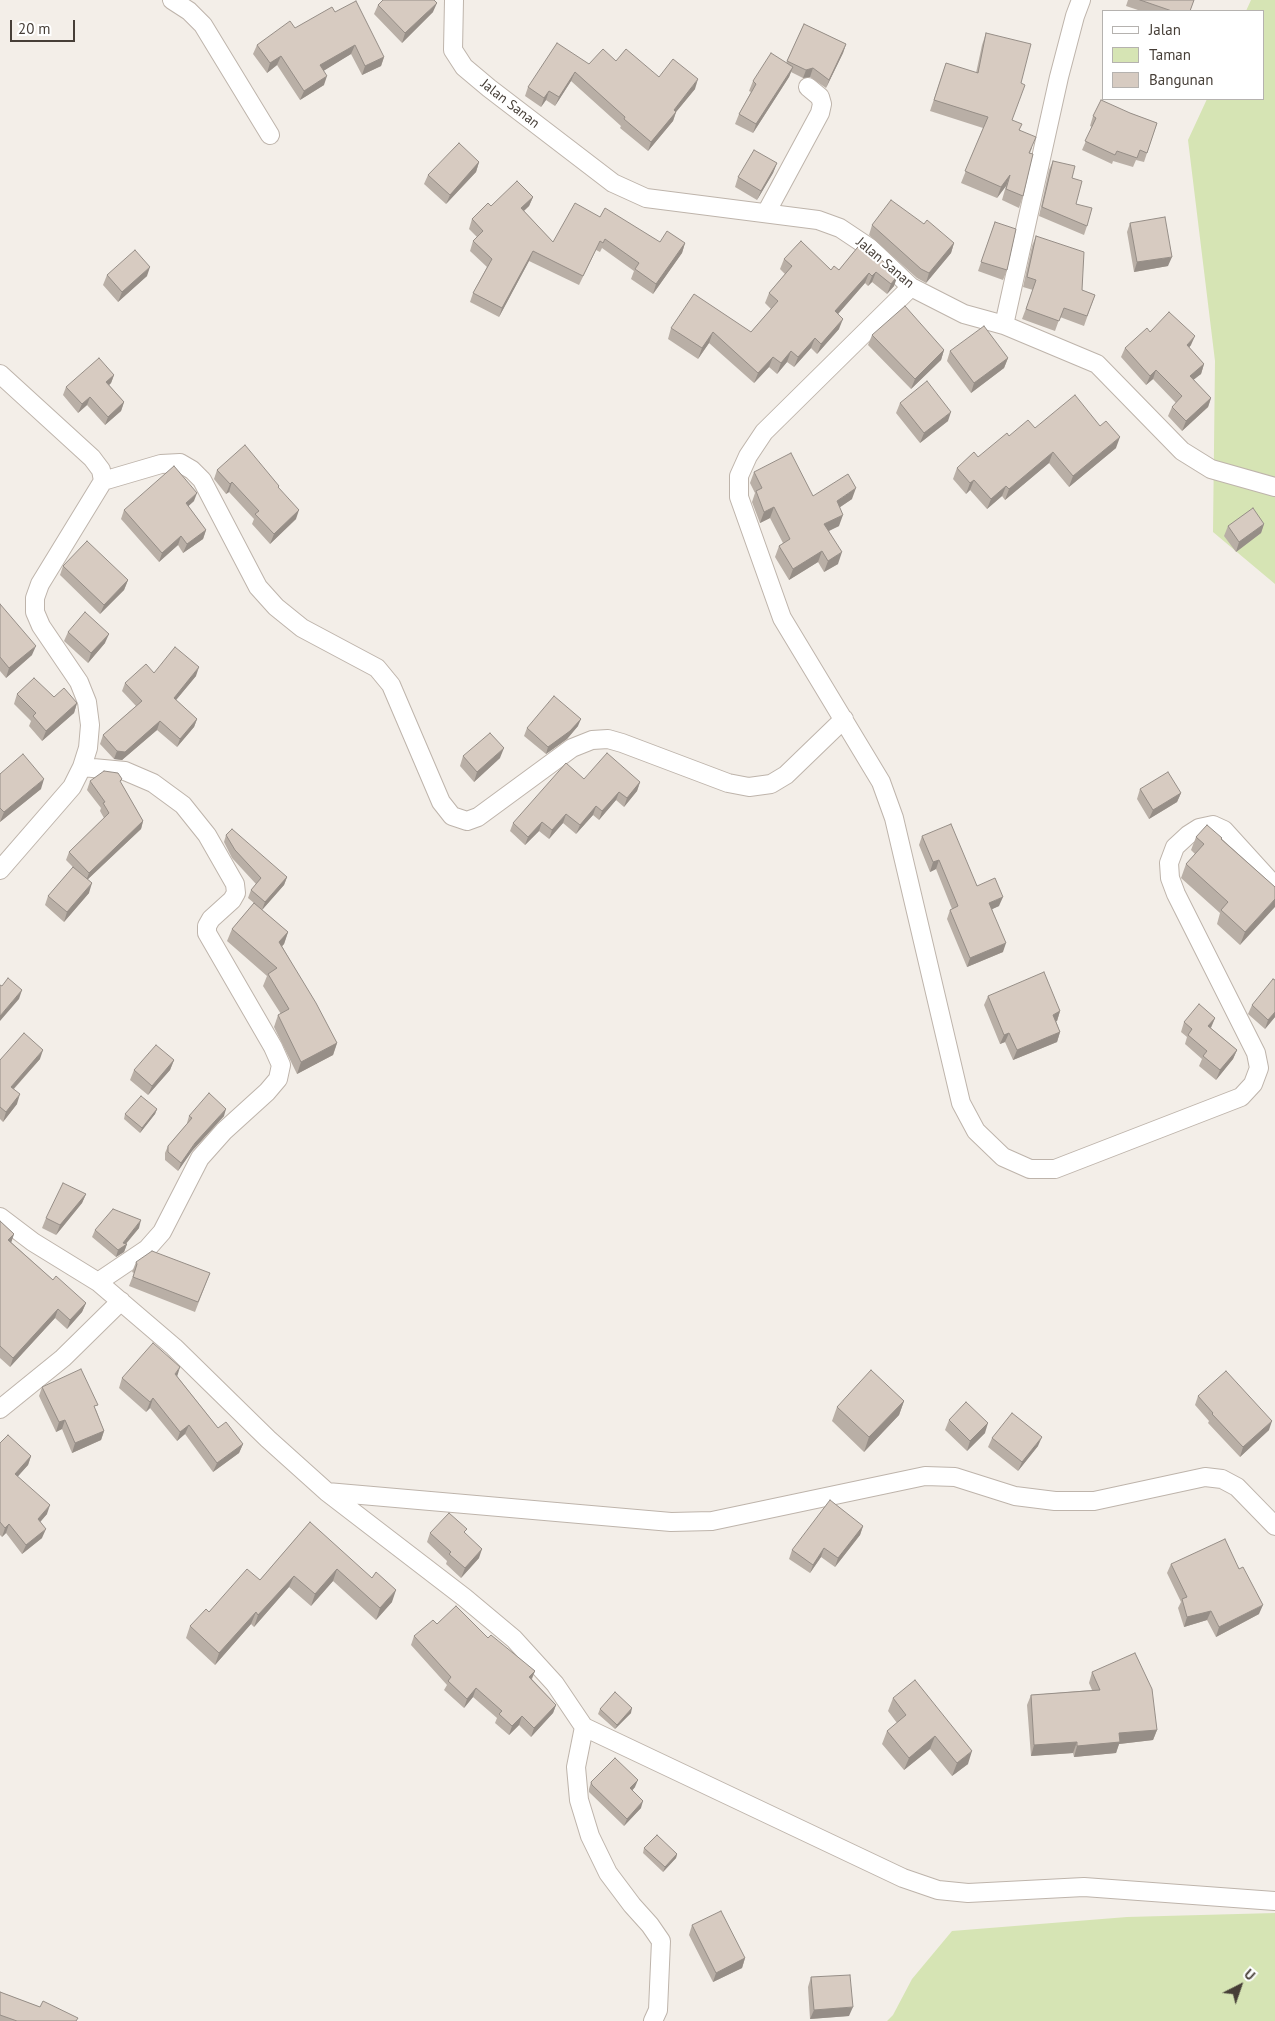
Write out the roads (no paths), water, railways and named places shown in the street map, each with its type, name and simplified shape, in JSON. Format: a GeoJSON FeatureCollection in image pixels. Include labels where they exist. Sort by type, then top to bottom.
{"type":"FeatureCollection","features":[{"type":"Feature","properties":{"kind":"street"},"geometry":{"type":"LineString","coordinates":[[172,0],[189,11],[202,25],[270,135]]}},
{"type":"Feature","properties":{"kind":"street","name":"Jalan Sanan"},"geometry":{"type":"LineString","coordinates":[[454,0],[452,50],[464,67],[613,183],[646,198],[818,220],[840,228],[870,248],[911,287],[964,314],[1004,325],[1097,364],[1182,450],[1211,469],[1275,487]]}},
{"type":"Feature","properties":{"kind":"street"},"geometry":{"type":"LineString","coordinates":[[1004,325],[1060,77],[1075,16],[1081,0]]}},
{"type":"Feature","properties":{"kind":"street"},"geometry":{"type":"LineString","coordinates":[[766,213],[820,113],[822,104],[820,97],[808,87]]}},
{"type":"Feature","properties":{"kind":"street"},"geometry":{"type":"LineString","coordinates":[[911,287],[764,432],[748,456],[739,476],[739,497],[782,618],[881,782],[894,818],[961,1103],[976,1131],[1003,1157],[1030,1169],[1055,1168],[1241,1097],[1253,1084],[1259,1068],[1256,1054],[1176,894],[1170,878],[1169,863],[1175,847],[1188,835],[1199,828],[1213,824],[1224,830],[1275,886]]}},
{"type":"Feature","properties":{"kind":"street"},"geometry":{"type":"LineString","coordinates":[[0,374],[92,458],[101,470],[103,481],[40,584],[35,598],[35,612],[41,626],[79,682],[87,702],[90,725],[88,748],[82,767],[72,787],[0,870]]}},
{"type":"Feature","properties":{"kind":"street"},"geometry":{"type":"LineString","coordinates":[[103,481],[161,464],[180,463],[192,470],[202,480],[258,587],[276,607],[302,628],[377,668],[391,685],[440,802],[452,816],[467,821],[478,817],[572,748],[592,740],[608,739],[622,743],[728,783],[750,787],[771,784],[786,775],[844,719]]}},
{"type":"Feature","properties":{"kind":"street"},"geometry":{"type":"LineString","coordinates":[[82,767],[125,772],[153,783],[183,805],[206,835],[235,884],[236,893],[232,900],[211,919],[207,926],[207,933],[273,1047],[281,1066],[278,1079],[267,1092],[220,1136],[200,1158],[162,1232],[147,1249],[98,1282]]}},
{"type":"Feature","properties":{"kind":"street"},"geometry":{"type":"LineString","coordinates":[[0,1217],[33,1242],[98,1282],[174,1347],[268,1439],[327,1492],[514,1638],[555,1684],[584,1726],[903,1878],[938,1890],[968,1893],[1084,1887],[1275,1901]]}},
{"type":"Feature","properties":{"kind":"street"},"geometry":{"type":"LineString","coordinates":[[0,1409],[63,1358],[121,1301]]}},
{"type":"Feature","properties":{"kind":"street"},"geometry":{"type":"LineString","coordinates":[[327,1492],[671,1522],[712,1521],[925,1476],[955,1477],[1015,1496],[1055,1501],[1094,1501],[1205,1477],[1222,1478],[1237,1488],[1275,1526]]}},
{"type":"Feature","properties":{"kind":"street"},"geometry":{"type":"LineString","coordinates":[[584,1726],[576,1767],[579,1800],[590,1836],[608,1873],[661,1941],[658,2010],[653,2021]]}}]}
